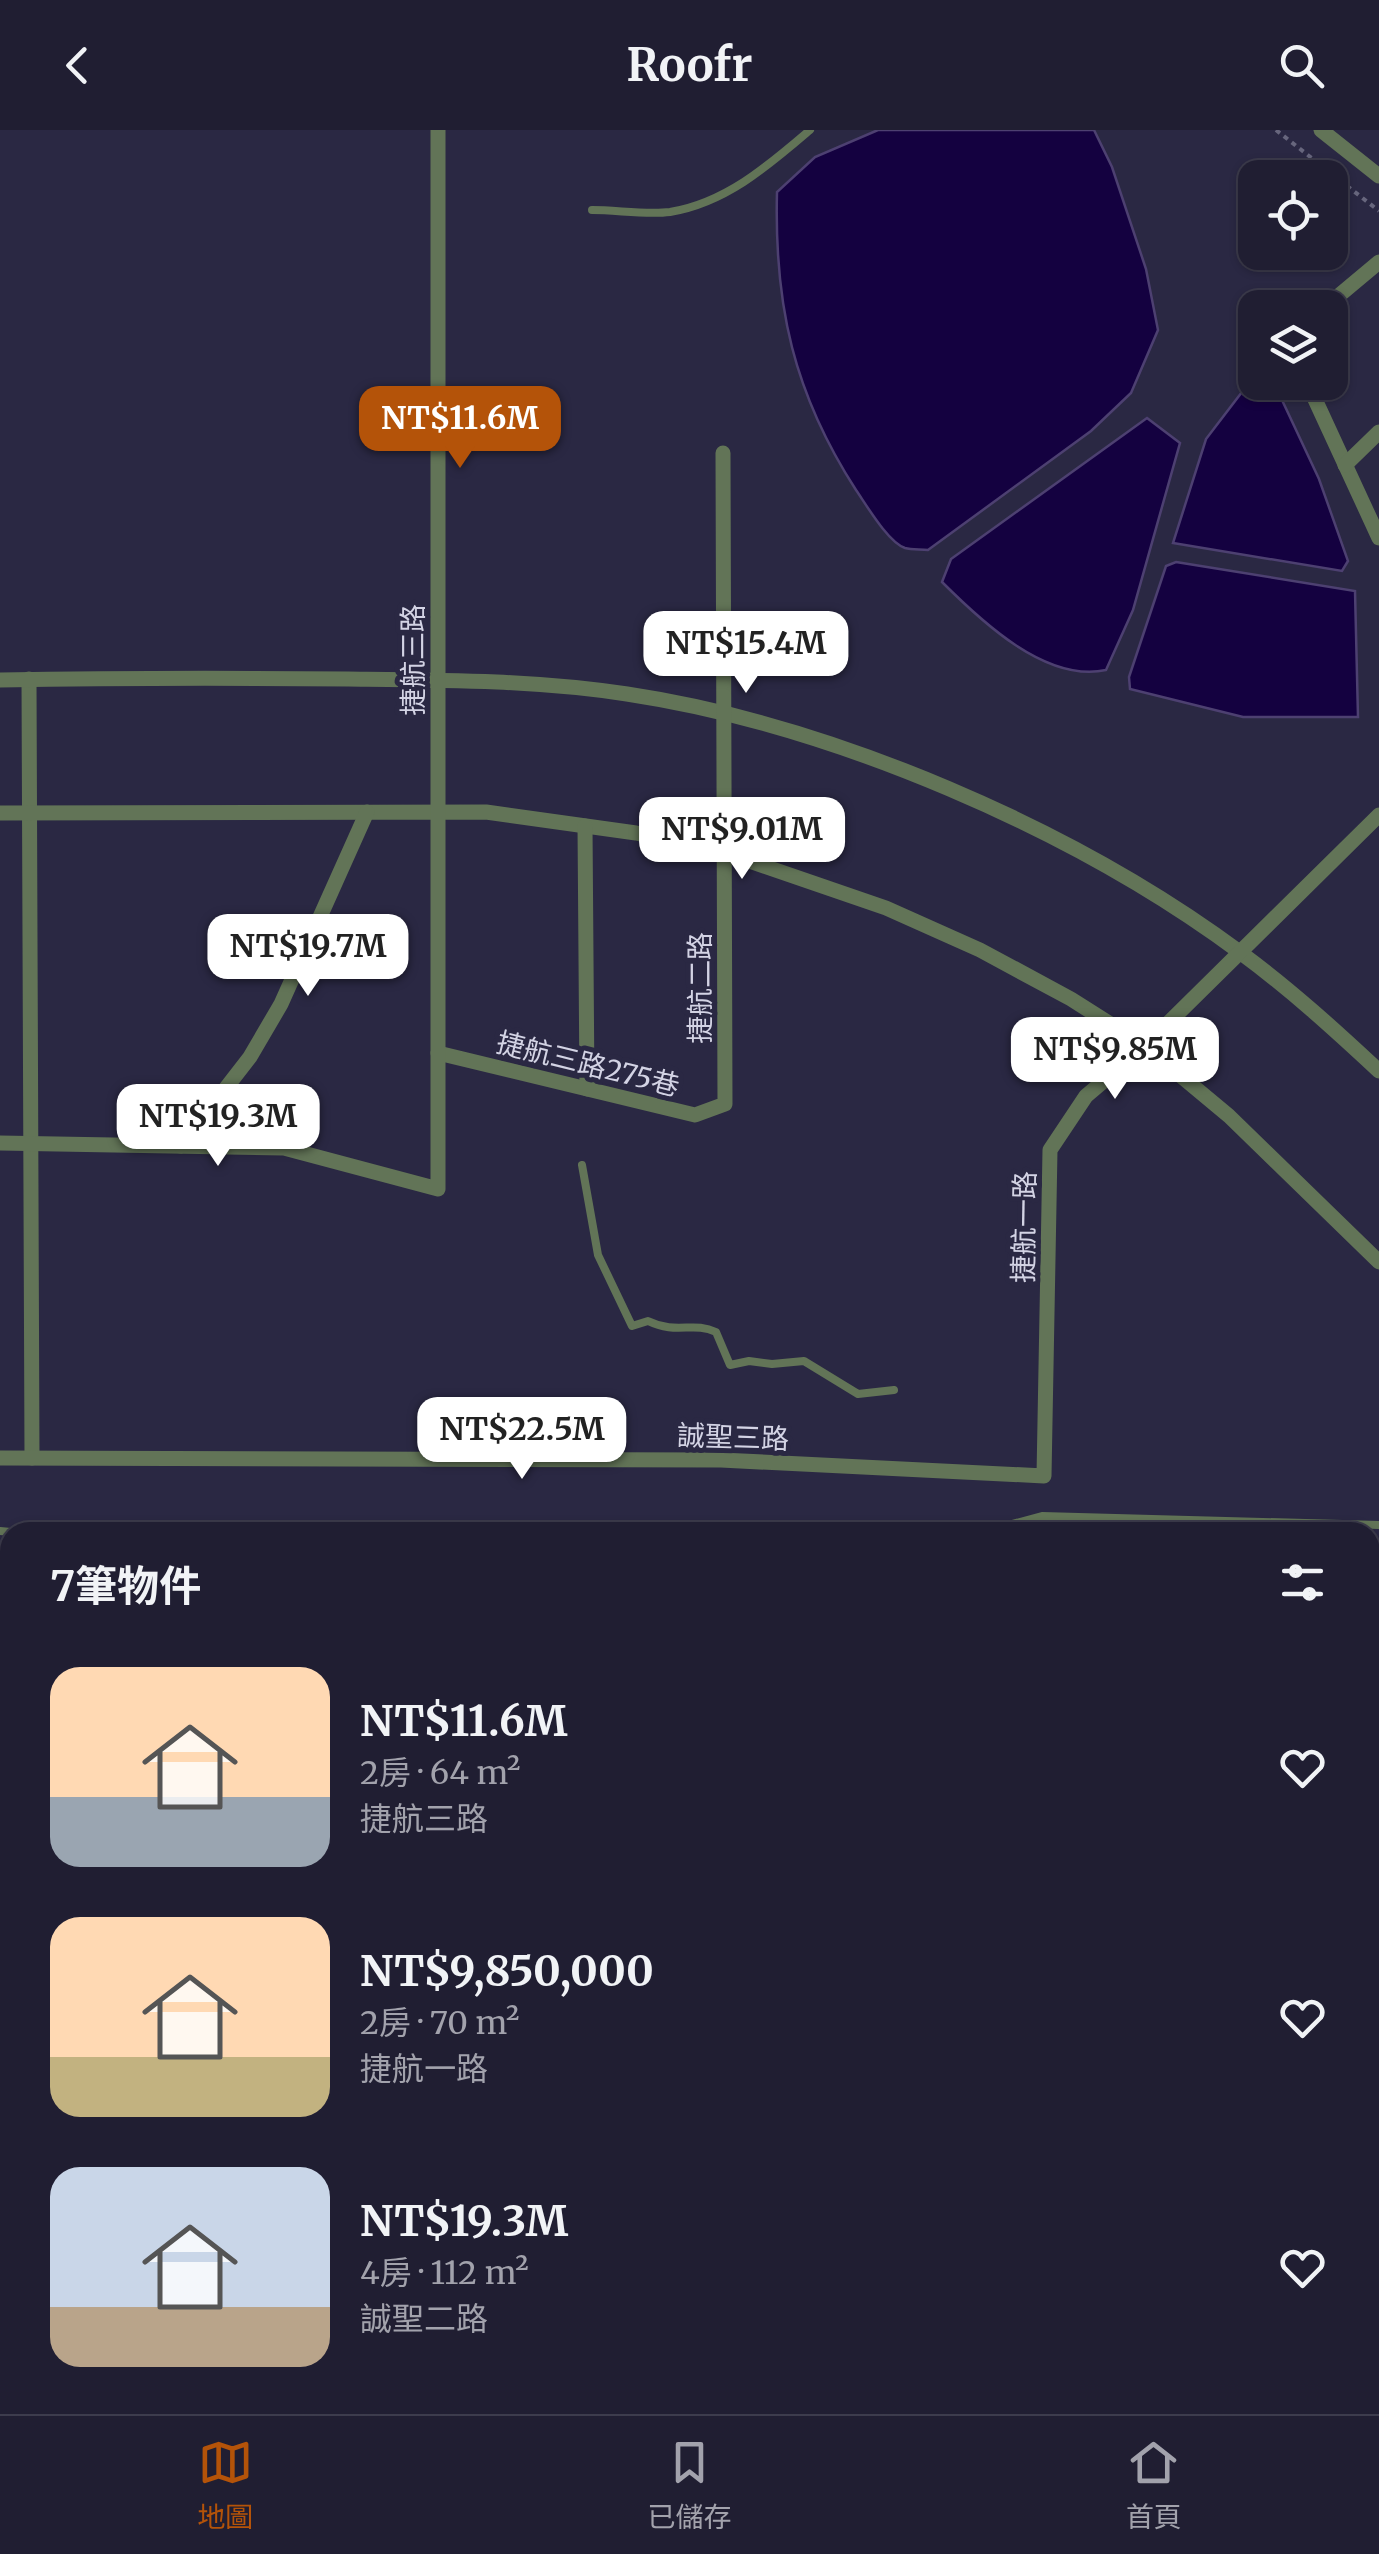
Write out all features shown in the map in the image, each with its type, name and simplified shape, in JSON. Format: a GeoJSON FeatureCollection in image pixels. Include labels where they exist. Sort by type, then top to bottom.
{"type":"FeatureCollection","features":[{"type":"Feature","properties":{"kind":"street","name":"捷航三路"},"geometry":{"type":"LineString","coordinates":[[181,1146],[284,1148],[438,1190],[438,130]]}},
{"type":"Feature","properties":{"kind":"street"},"geometry":{"type":"LineString","coordinates":[[1321,130],[1379,176]]}},
{"type":"Feature","properties":{"kind":"street"},"geometry":{"type":"LineString","coordinates":[[1346,290],[1379,262]]}},
{"type":"Feature","properties":{"kind":"street"},"geometry":{"type":"LineString","coordinates":[[1316,400],[1379,538]]}},
{"type":"Feature","properties":{"kind":"street"},"geometry":{"type":"LineString","coordinates":[[1345,465],[1379,432]]}},
{"type":"Feature","properties":{"kind":"street","name":"捷航二路"},"geometry":{"type":"LineString","coordinates":[[722,453],[726,1104]]}},
{"type":"Feature","properties":{"kind":"street"},"geometry":{"type":"LineString","coordinates":[[30,679],[32,1458]]}},
{"type":"Feature","properties":{"kind":"street"},"geometry":{"type":"LineString","coordinates":[[0,680],[517,682],[627,694],[723,713],[850,750],[960,792],[1163,899],[1242,953],[1379,1071]]}},
{"type":"Feature","properties":{"kind":"street"},"geometry":{"type":"LineString","coordinates":[[0,1143],[181,1146],[250,1057],[281,1004],[367,812]]}},
{"type":"Feature","properties":{"kind":"street"},"geometry":{"type":"LineString","coordinates":[[0,813],[486,812],[636,833],[726,853],[886,908],[980,950],[1071,999],[1146,1046],[1230,1116],[1379,1262]]}},
{"type":"Feature","properties":{"kind":"street","name":"捷航一路"},"geometry":{"type":"LineString","coordinates":[[1044,1476],[1050,1150],[1086,1096],[1146,1046],[1379,815]]}},
{"type":"Feature","properties":{"kind":"street"},"geometry":{"type":"LineString","coordinates":[[585,826],[587,1089]]}},
{"type":"Feature","properties":{"kind":"street","name":"捷航三路275巷"},"geometry":{"type":"LineString","coordinates":[[438,1053],[696,1115],[726,1104]]}},
{"type":"Feature","properties":{"kind":"street","name":"誠聖三路"},"geometry":{"type":"LineString","coordinates":[[0,1458],[720,1460],[1044,1476]]}},
{"type":"Feature","properties":{"kind":"lane"},"geometry":{"type":"LineString","coordinates":[[592,210],[670,212],[726,192],[757,175],[810,130]]}},
{"type":"Feature","properties":{"kind":"lane"},"geometry":{"type":"LineString","coordinates":[[582,1165],[598,1255],[632,1326],[648,1321],[665,1329],[704,1326],[716,1332],[730,1365],[804,1361],[858,1394],[894,1390]]}},
{"type":"Feature","properties":{"kind":"lane"},"geometry":{"type":"LineString","coordinates":[[1020,1522],[1042,1516],[1267,1522]]}},
{"type":"Feature","properties":{"kind":"path"},"geometry":{"type":"LineString","coordinates":[[1276,130],[1379,211]]}},
{"type":"Feature","properties":{"kind":"shaded area"},"geometry":{"type":"Polygon","coordinates":[[[878,130],[1094,130],[1112,167],[1146,269],[1158,330],[1131,393],[1091,431],[928,550],[905,548],[892,539],[835,454],[803,384],[784,311],[779,273],[777,192],[815,157],[878,130]]]}},
{"type":"Feature","properties":{"kind":"shaded area"},"geometry":{"type":"Polygon","coordinates":[[[1238,397],[1282,400],[1319,479],[1348,561],[1342,571],[1173,543],[1206,439],[1238,397]]]}},
{"type":"Feature","properties":{"kind":"shaded area"},"geometry":{"type":"Polygon","coordinates":[[[1147,418],[1180,443],[1133,610],[1106,670],[1083,672],[1038,658],[995,630],[942,582],[951,559],[1147,418]]]}},
{"type":"Feature","properties":{"kind":"shaded area"},"geometry":{"type":"Polygon","coordinates":[[[1176,562],[1355,591],[1358,717],[1243,717],[1130,689],[1129,677],[1166,566],[1176,562]]]}}]}
